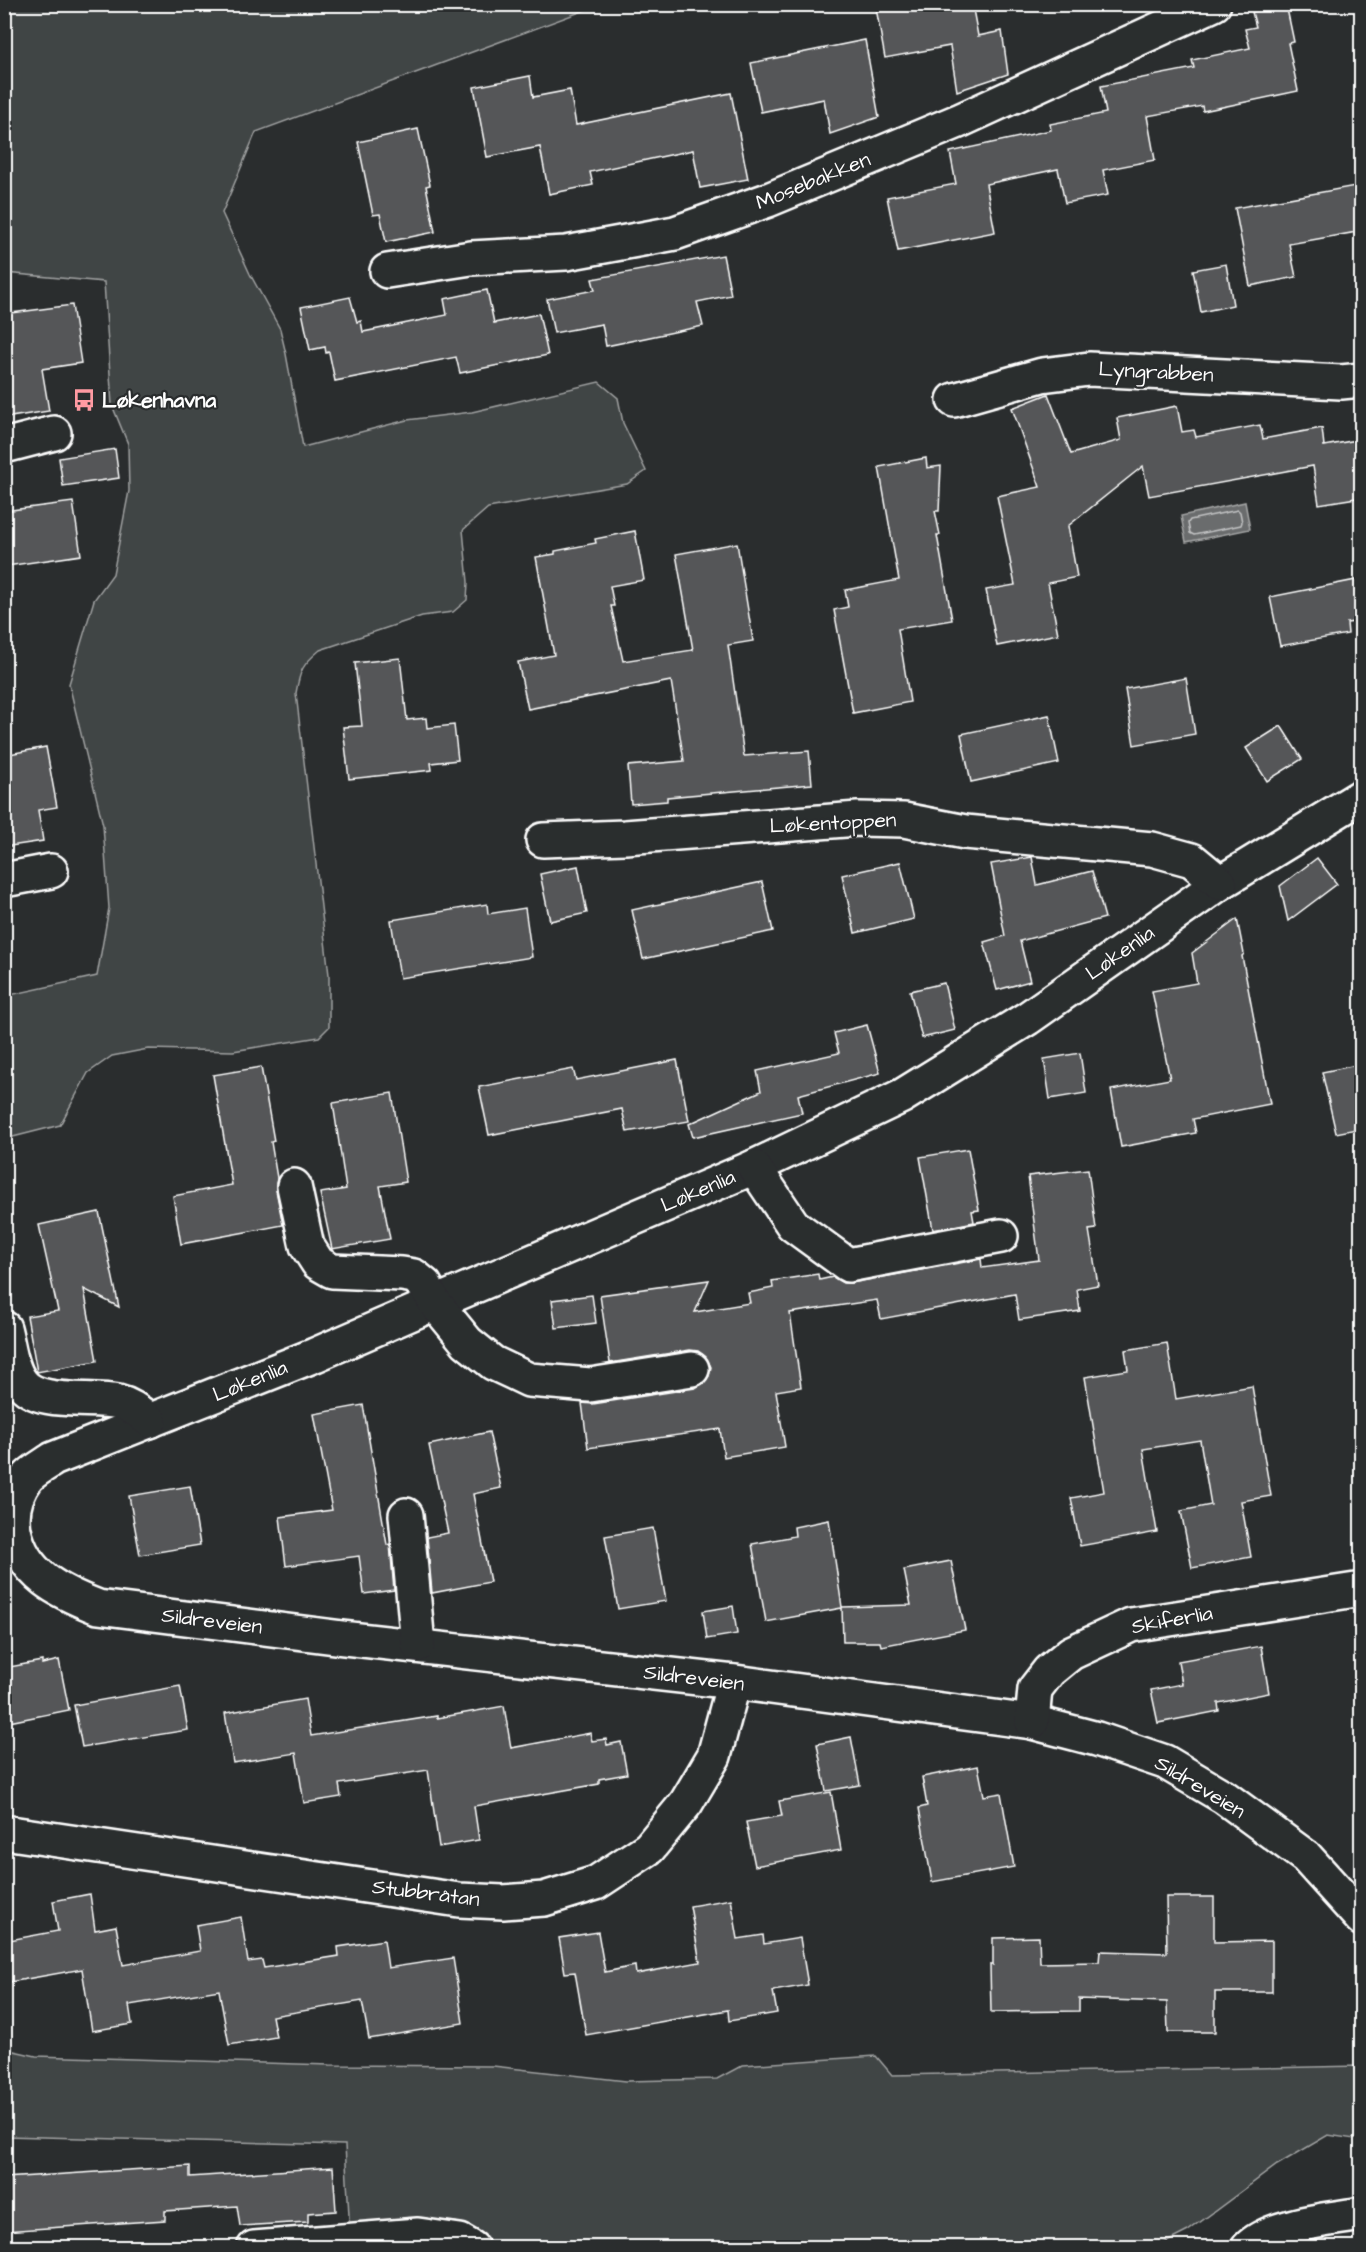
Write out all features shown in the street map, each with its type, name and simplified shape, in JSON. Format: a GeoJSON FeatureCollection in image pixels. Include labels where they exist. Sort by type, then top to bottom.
{"type":"FeatureCollection","features":[{"type":"Feature","properties":{"kind":"street","name":"Mosebakken"},"geometry":{"type":"LineString","coordinates":[[387,271],[471,258],[566,253],[675,232],[768,200],[961,120],[1214,4]]}},
{"type":"Feature","properties":{"kind":"street","name":"Lyngrabben"},"geometry":{"type":"LineString","coordinates":[[954,400],[1042,375],[1089,369],[1341,382],[1362,380]]}},
{"type":"Feature","properties":{"kind":"street"},"geometry":{"type":"LineString","coordinates":[[4,446],[54,433]]}},
{"type":"Feature","properties":{"kind":"street","name":"Løkenlia"},"geometry":{"type":"LineString","coordinates":[[12,1518],[18,1492],[29,1476],[53,1459],[315,1355],[754,1167],[902,1096],[1029,1018],[1220,883],[1362,796]]}},
{"type":"Feature","properties":{"kind":"street","name":"Løkentoppen"},"geometry":{"type":"LineString","coordinates":[[543,840],[636,836],[858,819],[904,819],[965,832],[1152,849],[1192,860],[1220,883]]}},
{"type":"Feature","properties":{"kind":"street"},"geometry":{"type":"LineString","coordinates":[[4,880],[51,871]]}},
{"type":"Feature","properties":{"kind":"street"},"geometry":{"type":"LineString","coordinates":[[754,1167],[793,1225],[848,1265],[1001,1236]]}},
{"type":"Feature","properties":{"kind":"street"},"geometry":{"type":"LineString","coordinates":[[294,1186],[307,1246],[318,1263],[332,1271],[414,1276],[425,1285],[435,1303],[467,1342],[493,1363],[529,1380],[590,1385],[692,1369]]}},
{"type":"Feature","properties":{"kind":"street"},"geometry":{"type":"LineString","coordinates":[[4,1328],[14,1369],[21,1383],[30,1391],[58,1397],[119,1402],[133,1408],[150,1421]]}},
{"type":"Feature","properties":{"kind":"street"},"geometry":{"type":"LineString","coordinates":[[406,1515],[418,1645]]}},
{"type":"Feature","properties":{"kind":"street","name":"Sildreveien"},"geometry":{"type":"LineString","coordinates":[[12,1518],[23,1557],[42,1578],[67,1595],[98,1607],[734,1682],[1032,1722],[1097,1739],[1165,1762],[1224,1797],[1306,1857],[1362,1919]]}},
{"type":"Feature","properties":{"kind":"street","name":"Skiferlia"},"geometry":{"type":"LineString","coordinates":[[1032,1722],[1035,1689],[1049,1671],[1071,1653],[1131,1625],[1362,1589]]}},
{"type":"Feature","properties":{"kind":"street","name":"Stubbråtan"},"geometry":{"type":"LineString","coordinates":[[4,1832],[459,1900],[503,1902],[544,1899],[596,1883],[649,1848],[686,1803],[714,1756],[734,1682]]}},
{"type":"Feature","properties":{"kind":"street"},"geometry":{"type":"LineString","coordinates":[[1248,2247],[1269,2234],[1300,2225],[1362,2214]]}},
{"type":"Feature","properties":{"kind":"street"},"geometry":{"type":"LineString","coordinates":[[254,2247],[418,2235],[460,2241],[472,2247]]}},
{"type":"Feature","properties":{"kind":"shaded area"},"geometry":{"type":"Polygon","coordinates":[[[5,4],[599,5],[256,132],[222,213],[250,274],[280,329],[303,447],[407,420],[472,412],[599,382],[618,398],[623,423],[646,471],[627,484],[488,508],[463,530],[468,582],[467,600],[453,612],[422,616],[320,650],[303,668],[296,693],[329,975],[329,1027],[319,1037],[233,1051],[148,1049],[112,1056],[88,1073],[60,1125],[5,1139],[5,996],[97,976],[109,908],[103,825],[69,684],[94,600],[113,574],[129,491],[128,444],[112,405],[104,282],[5,273],[5,4]]]}},
{"type":"Feature","properties":{"kind":"shaded area"},"geometry":{"type":"Polygon","coordinates":[[[5,2049],[36,2056],[330,2065],[493,2066],[626,2081],[717,2079],[743,2065],[876,2056],[892,2075],[1361,2066],[1361,2140],[1328,2135],[1277,2165],[1188,2231],[1157,2247],[492,2247],[492,2244],[456,2222],[427,2223],[350,2233],[345,2145],[5,2136],[5,2049]]]}},
{"type":"Feature","properties":{"kind":"water"},"geometry":{"type":"Polygon","coordinates":[[[1245,502],[1250,529],[1186,542],[1181,516],[1245,502]]]}},
{"type":"Feature","properties":{"kind":"building"},"geometry":{"type":"Polygon","coordinates":[[[895,4],[972,4],[978,36],[1002,31],[1008,74],[957,91],[950,46],[885,58],[876,8],[895,4]]]}},
{"type":"Feature","properties":{"kind":"building"},"geometry":{"type":"Polygon","coordinates":[[[1286,4],[1294,42],[1288,43],[1298,91],[1203,111],[1202,106],[1147,116],[1155,160],[1103,170],[1108,195],[1065,203],[1058,169],[986,184],[995,232],[898,251],[887,197],[956,184],[950,152],[1051,130],[1050,124],[1106,113],[1101,86],[1194,68],[1192,60],[1250,48],[1245,29],[1256,27],[1252,12],[1286,4]]]}},
{"type":"Feature","properties":{"kind":"building"},"geometry":{"type":"Polygon","coordinates":[[[865,40],[879,117],[830,134],[824,99],[761,112],[751,63],[865,40]]]}},
{"type":"Feature","properties":{"kind":"building"},"geometry":{"type":"Polygon","coordinates":[[[530,76],[533,97],[570,90],[576,125],[731,93],[748,179],[700,188],[693,150],[590,172],[593,185],[549,194],[540,147],[487,157],[474,87],[530,76]]]}},
{"type":"Feature","properties":{"kind":"building"},"geometry":{"type":"Polygon","coordinates":[[[418,129],[430,185],[426,186],[435,232],[386,242],[380,214],[373,215],[358,142],[418,129]]]}},
{"type":"Feature","properties":{"kind":"building"},"geometry":{"type":"Polygon","coordinates":[[[1355,186],[1362,219],[1362,231],[1289,244],[1296,277],[1250,286],[1235,208],[1355,186]]]}},
{"type":"Feature","properties":{"kind":"building"},"geometry":{"type":"Polygon","coordinates":[[[723,255],[731,295],[697,302],[703,326],[606,346],[602,324],[554,333],[547,299],[595,290],[592,279],[723,255]]]}},
{"type":"Feature","properties":{"kind":"building"},"geometry":{"type":"Polygon","coordinates":[[[1226,264],[1233,305],[1201,312],[1193,270],[1226,264]]]}},
{"type":"Feature","properties":{"kind":"building"},"geometry":{"type":"Polygon","coordinates":[[[487,290],[494,323],[539,314],[548,355],[460,373],[456,357],[335,381],[329,352],[326,353],[325,347],[310,350],[301,307],[350,297],[357,322],[361,321],[363,332],[447,315],[444,299],[487,290]]]}},
{"type":"Feature","properties":{"kind":"building"},"geometry":{"type":"Polygon","coordinates":[[[72,305],[81,363],[42,369],[49,411],[4,418],[4,314],[72,305]]]}},
{"type":"Feature","properties":{"kind":"building"},"geometry":{"type":"Polygon","coordinates":[[[1048,394],[1071,454],[1121,440],[1117,418],[1177,406],[1182,432],[1194,430],[1196,437],[1260,425],[1263,439],[1322,428],[1324,446],[1362,439],[1362,497],[1319,504],[1313,466],[1149,496],[1143,466],[1068,526],[1077,577],[1048,583],[1058,634],[997,646],[986,590],[1015,585],[997,496],[1040,487],[1012,408],[1048,394]]]}},
{"type":"Feature","properties":{"kind":"building"},"geometry":{"type":"Polygon","coordinates":[[[115,449],[119,478],[63,486],[59,458],[115,449]]]}},
{"type":"Feature","properties":{"kind":"building"},"geometry":{"type":"Polygon","coordinates":[[[926,458],[927,468],[941,466],[939,511],[935,511],[952,620],[898,629],[910,702],[853,713],[834,610],[848,607],[845,590],[899,580],[879,467],[926,458]]]}},
{"type":"Feature","properties":{"kind":"building"},"geometry":{"type":"Polygon","coordinates":[[[73,502],[81,555],[7,566],[4,550],[4,511],[73,502]]]}},
{"type":"Feature","properties":{"kind":"building"},"geometry":{"type":"Polygon","coordinates":[[[635,531],[644,580],[610,586],[614,606],[611,606],[623,661],[693,650],[676,554],[737,543],[753,641],[728,645],[744,756],[809,751],[812,784],[667,797],[667,801],[631,804],[628,766],[684,761],[671,681],[528,709],[518,662],[554,655],[536,557],[596,543],[595,539],[635,531]]]}},
{"type":"Feature","properties":{"kind":"building"},"geometry":{"type":"Polygon","coordinates":[[[1356,580],[1362,607],[1362,621],[1347,623],[1348,634],[1280,646],[1270,597],[1356,580]]]}},
{"type":"Feature","properties":{"kind":"building"},"geometry":{"type":"Polygon","coordinates":[[[400,658],[407,720],[426,718],[427,728],[454,725],[458,760],[431,763],[432,770],[349,779],[343,727],[362,726],[355,663],[400,658]]]}},
{"type":"Feature","properties":{"kind":"building"},"geometry":{"type":"Polygon","coordinates":[[[1186,678],[1195,734],[1134,745],[1125,689],[1186,678]]]}},
{"type":"Feature","properties":{"kind":"building"},"geometry":{"type":"Polygon","coordinates":[[[1049,715],[1059,763],[971,782],[961,734],[1049,715]]]}},
{"type":"Feature","properties":{"kind":"building"},"geometry":{"type":"Polygon","coordinates":[[[1281,726],[1302,759],[1267,781],[1246,748],[1281,726]]]}},
{"type":"Feature","properties":{"kind":"building"},"geometry":{"type":"Polygon","coordinates":[[[46,747],[57,807],[38,810],[43,841],[4,847],[4,755],[46,747]]]}},
{"type":"Feature","properties":{"kind":"building"},"geometry":{"type":"Polygon","coordinates":[[[1032,857],[1037,885],[1092,871],[1105,918],[1020,941],[1030,981],[997,990],[984,942],[1005,936],[991,864],[1032,857]]]}},
{"type":"Feature","properties":{"kind":"building"},"geometry":{"type":"Polygon","coordinates":[[[1317,858],[1337,884],[1288,921],[1280,886],[1317,858]]]}},
{"type":"Feature","properties":{"kind":"building"},"geometry":{"type":"Polygon","coordinates":[[[900,862],[914,919],[855,933],[842,875],[900,862]]]}},
{"type":"Feature","properties":{"kind":"building"},"geometry":{"type":"Polygon","coordinates":[[[578,866],[587,913],[550,921],[540,874],[578,866]]]}},
{"type":"Feature","properties":{"kind":"building"},"geometry":{"type":"Polygon","coordinates":[[[762,882],[773,931],[643,959],[632,910],[762,882]]]}},
{"type":"Feature","properties":{"kind":"building"},"geometry":{"type":"Polygon","coordinates":[[[487,904],[488,914],[525,908],[532,957],[400,978],[391,920],[487,904]]]}},
{"type":"Feature","properties":{"kind":"building"},"geometry":{"type":"Polygon","coordinates":[[[1237,919],[1270,1104],[1193,1119],[1196,1133],[1121,1147],[1111,1090],[1170,1079],[1152,991],[1197,983],[1192,953],[1237,919]]]}},
{"type":"Feature","properties":{"kind":"building"},"geometry":{"type":"Polygon","coordinates":[[[944,983],[955,1030],[922,1038],[910,991],[944,983]]]}},
{"type":"Feature","properties":{"kind":"building"},"geometry":{"type":"Polygon","coordinates":[[[867,1025],[880,1073],[798,1095],[802,1113],[693,1137],[689,1124],[761,1091],[757,1071],[839,1053],[834,1033],[867,1025]]]}},
{"type":"Feature","properties":{"kind":"building"},"geometry":{"type":"Polygon","coordinates":[[[1080,1053],[1086,1093],[1050,1099],[1044,1059],[1080,1053]]]}},
{"type":"Feature","properties":{"kind":"building"},"geometry":{"type":"Polygon","coordinates":[[[677,1060],[689,1121],[627,1132],[622,1109],[489,1135],[479,1087],[573,1069],[576,1080],[677,1060]]]}},
{"type":"Feature","properties":{"kind":"building"},"geometry":{"type":"Polygon","coordinates":[[[1362,1064],[1362,1128],[1336,1133],[1322,1072],[1362,1064]]]}},
{"type":"Feature","properties":{"kind":"building"},"geometry":{"type":"Polygon","coordinates":[[[261,1067],[274,1141],[271,1142],[277,1178],[276,1190],[283,1225],[181,1244],[173,1196],[232,1185],[213,1075],[261,1067]]]}},
{"type":"Feature","properties":{"kind":"building"},"geometry":{"type":"Polygon","coordinates":[[[392,1093],[406,1182],[380,1186],[390,1239],[332,1249],[320,1193],[346,1189],[333,1103],[392,1093]]]}},
{"type":"Feature","properties":{"kind":"building"},"geometry":{"type":"Polygon","coordinates":[[[968,1149],[979,1210],[972,1211],[974,1222],[933,1230],[920,1157],[968,1149]]]}},
{"type":"Feature","properties":{"kind":"building"},"geometry":{"type":"Polygon","coordinates":[[[1088,1169],[1096,1229],[1089,1230],[1098,1285],[1077,1289],[1080,1311],[1019,1320],[1015,1294],[881,1319],[877,1300],[790,1313],[801,1387],[776,1391],[785,1447],[724,1457],[720,1429],[588,1448],[582,1403],[593,1404],[695,1388],[704,1383],[711,1367],[706,1357],[698,1351],[690,1350],[610,1363],[600,1295],[709,1280],[695,1312],[750,1303],[748,1293],[773,1288],[772,1281],[818,1274],[819,1280],[833,1277],[843,1283],[851,1283],[981,1259],[982,1268],[1039,1260],[1028,1176],[1088,1169]]]}},
{"type":"Feature","properties":{"kind":"building"},"geometry":{"type":"Polygon","coordinates":[[[99,1212],[119,1307],[84,1289],[97,1361],[37,1372],[27,1316],[58,1311],[39,1225],[99,1212]]]}},
{"type":"Feature","properties":{"kind":"building"},"geometry":{"type":"Polygon","coordinates":[[[592,1295],[596,1323],[556,1328],[552,1300],[592,1295]]]}},
{"type":"Feature","properties":{"kind":"building"},"geometry":{"type":"Polygon","coordinates":[[[1167,1343],[1176,1399],[1252,1386],[1271,1496],[1241,1501],[1251,1557],[1192,1568],[1181,1511],[1211,1505],[1200,1440],[1143,1449],[1157,1532],[1080,1546],[1071,1498],[1104,1492],[1085,1377],[1128,1370],[1125,1350],[1167,1343]]]}},
{"type":"Feature","properties":{"kind":"building"},"geometry":{"type":"Polygon","coordinates":[[[363,1405],[387,1545],[390,1544],[394,1590],[364,1594],[359,1556],[286,1566],[280,1517],[332,1510],[314,1414],[363,1405]]]}},
{"type":"Feature","properties":{"kind":"building"},"geometry":{"type":"Polygon","coordinates":[[[489,1432],[501,1488],[473,1494],[490,1582],[432,1593],[427,1537],[448,1533],[429,1445],[489,1432]]]}},
{"type":"Feature","properties":{"kind":"building"},"geometry":{"type":"Polygon","coordinates":[[[190,1486],[200,1545],[140,1555],[129,1496],[190,1486]]]}},
{"type":"Feature","properties":{"kind":"building"},"geometry":{"type":"Polygon","coordinates":[[[829,1520],[842,1607],[911,1605],[904,1570],[951,1561],[965,1630],[881,1646],[880,1642],[843,1642],[842,1608],[766,1622],[752,1544],[795,1536],[794,1527],[829,1520]]]}},
{"type":"Feature","properties":{"kind":"building"},"geometry":{"type":"Polygon","coordinates":[[[653,1528],[666,1601],[618,1609],[605,1536],[653,1528]]]}},
{"type":"Feature","properties":{"kind":"building"},"geometry":{"type":"Polygon","coordinates":[[[733,1606],[737,1634],[707,1639],[703,1611],[733,1606]]]}},
{"type":"Feature","properties":{"kind":"building"},"geometry":{"type":"Polygon","coordinates":[[[1261,1646],[1269,1693],[1218,1703],[1219,1711],[1158,1723],[1151,1690],[1182,1684],[1178,1661],[1261,1646]]]}},
{"type":"Feature","properties":{"kind":"building"},"geometry":{"type":"Polygon","coordinates":[[[59,1660],[69,1710],[4,1723],[4,1668],[59,1660]]]}},
{"type":"Feature","properties":{"kind":"building"},"geometry":{"type":"Polygon","coordinates":[[[180,1686],[188,1730],[82,1747],[74,1705],[180,1686]]]}},
{"type":"Feature","properties":{"kind":"building"},"geometry":{"type":"Polygon","coordinates":[[[305,1699],[311,1736],[504,1706],[511,1748],[590,1733],[592,1741],[606,1739],[607,1745],[621,1742],[627,1774],[599,1779],[599,1784],[474,1806],[479,1840],[439,1847],[428,1770],[339,1784],[341,1797],[304,1803],[296,1753],[233,1763],[225,1713],[305,1699]]]}},
{"type":"Feature","properties":{"kind":"building"},"geometry":{"type":"Polygon","coordinates":[[[851,1737],[860,1785],[826,1791],[817,1744],[851,1737]]]}},
{"type":"Feature","properties":{"kind":"building"},"geometry":{"type":"Polygon","coordinates":[[[978,1766],[984,1796],[1001,1793],[1014,1867],[932,1882],[919,1808],[927,1806],[922,1777],[978,1766]]]}},
{"type":"Feature","properties":{"kind":"building"},"geometry":{"type":"Polygon","coordinates":[[[831,1792],[841,1850],[755,1866],[746,1822],[782,1816],[779,1801],[831,1792]]]}},
{"type":"Feature","properties":{"kind":"building"},"geometry":{"type":"Polygon","coordinates":[[[90,1894],[95,1930],[116,1926],[123,1965],[200,1951],[196,1925],[241,1917],[248,1962],[262,1960],[264,1968],[339,1956],[338,1947],[384,1940],[388,1968],[453,1958],[463,2023],[369,2039],[362,2001],[272,2016],[276,2037],[229,2045],[219,1990],[129,2005],[132,2024],[92,2031],[82,1969],[4,1983],[4,1941],[58,1931],[53,1901],[90,1894]]]}},
{"type":"Feature","properties":{"kind":"building"},"geometry":{"type":"Polygon","coordinates":[[[1166,1897],[1214,1897],[1214,1942],[1272,1941],[1272,1992],[1215,1992],[1215,2032],[1168,2032],[1167,2002],[1079,1999],[1079,2011],[991,2012],[990,1965],[993,1965],[993,1938],[1039,1937],[1040,1963],[1099,1962],[1100,1951],[1167,1953],[1166,1897]]]}},
{"type":"Feature","properties":{"kind":"building"},"geometry":{"type":"Polygon","coordinates":[[[731,1899],[738,1939],[763,1935],[764,1944],[800,1938],[808,1985],[773,1991],[777,2013],[729,2021],[728,2010],[586,2035],[575,1972],[565,1973],[559,1938],[598,1932],[605,1972],[635,1966],[636,1974],[700,1962],[690,1906],[731,1899]]]}},
{"type":"Feature","properties":{"kind":"building"},"geometry":{"type":"Polygon","coordinates":[[[190,2166],[190,2177],[333,2167],[336,2211],[308,2213],[308,2222],[240,2226],[237,2206],[165,2211],[165,2220],[4,2231],[4,2178],[190,2166]]]}},
{"type":"Feature","properties":{"kind":"place","name":"Løkenhavna"},"geometry":{"type":"Point","coordinates":[84,400]}}]}
